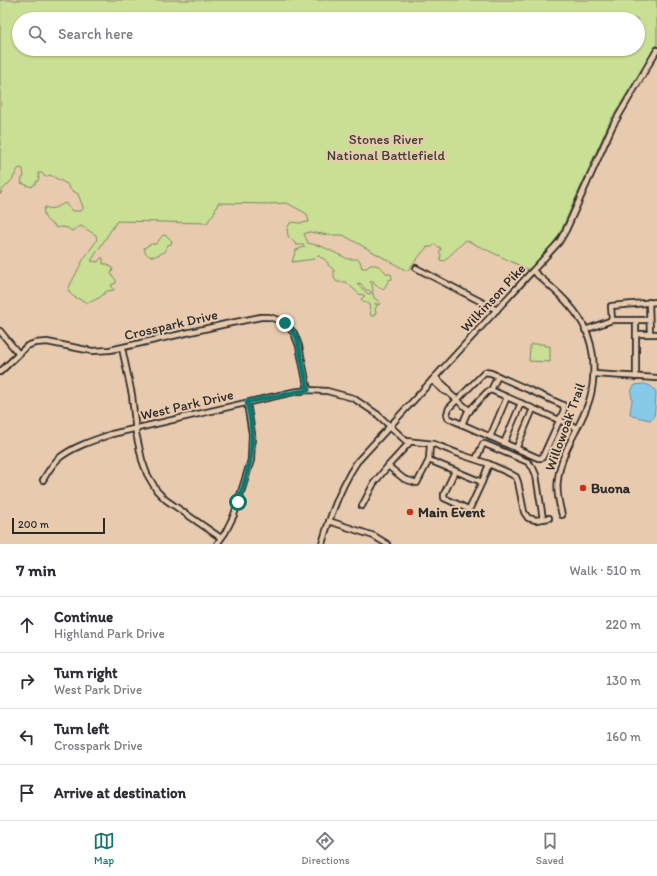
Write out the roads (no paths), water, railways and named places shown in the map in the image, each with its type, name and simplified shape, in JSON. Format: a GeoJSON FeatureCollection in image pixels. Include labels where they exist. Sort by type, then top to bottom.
{"type":"FeatureCollection","features":[{"type":"Feature","properties":{"kind":"street","name":"Wilkinson Pike"},"geometry":{"type":"LineString","coordinates":[[322,544],[335,504],[354,466],[556,246],[564,234],[612,126],[657,50]]}},
{"type":"Feature","properties":{"kind":"street"},"geometry":{"type":"LineString","coordinates":[[416,268],[497,310]]}},
{"type":"Feature","properties":{"kind":"street","name":"Willowoak Trail"},"geometry":{"type":"LineString","coordinates":[[533,271],[570,304],[586,330],[592,349],[594,374],[590,399],[560,465],[557,480],[562,515]]}},
{"type":"Feature","properties":{"kind":"street"},"geometry":{"type":"LineString","coordinates":[[649,302],[650,334]]}},
{"type":"Feature","properties":{"kind":"street"},"geometry":{"type":"LineString","coordinates":[[612,320],[611,306],[657,302]]}},
{"type":"Feature","properties":{"kind":"street","name":"Crosspark Drive"},"geometry":{"type":"LineString","coordinates":[[0,372],[18,353],[27,346],[42,342],[92,351],[122,348],[261,316],[274,318],[285,323],[294,333],[299,346],[308,390]]}},
{"type":"Feature","properties":{"kind":"street"},"geometry":{"type":"LineString","coordinates":[[586,330],[612,320],[649,320]]}},
{"type":"Feature","properties":{"kind":"street"},"geometry":{"type":"LineString","coordinates":[[636,320],[636,377]]}},
{"type":"Feature","properties":{"kind":"street"},"geometry":{"type":"LineString","coordinates":[[0,331],[18,353]]}},
{"type":"Feature","properties":{"kind":"street"},"geometry":{"type":"LineString","coordinates":[[636,334],[657,334]]}},
{"type":"Feature","properties":{"kind":"street"},"geometry":{"type":"LineString","coordinates":[[122,348],[132,395],[135,428],[142,460],[147,474],[157,491],[175,507],[221,538]]}},
{"type":"Feature","properties":{"kind":"street"},"geometry":{"type":"LineString","coordinates":[[488,372],[563,405],[564,410],[542,458],[538,458],[450,420],[447,416],[447,411],[457,400],[483,373],[488,372]]}},
{"type":"Feature","properties":{"kind":"street"},"geometry":{"type":"LineString","coordinates":[[594,374],[657,378]]}},
{"type":"Feature","properties":{"kind":"street"},"geometry":{"type":"LineString","coordinates":[[462,425],[465,417],[487,392],[491,390],[498,376]]}},
{"type":"Feature","properties":{"kind":"street"},"geometry":{"type":"LineString","coordinates":[[434,379],[447,388],[449,392],[470,411]]}},
{"type":"Feature","properties":{"kind":"street","name":"West Park Drive"},"geometry":{"type":"LineString","coordinates":[[43,480],[53,465],[64,455],[105,436],[247,402],[308,390],[332,391],[354,398],[369,408],[406,441],[410,442]]}},
{"type":"Feature","properties":{"kind":"street"},"geometry":{"type":"LineString","coordinates":[[491,390],[577,428]]}},
{"type":"Feature","properties":{"kind":"street"},"geometry":{"type":"LineString","coordinates":[[490,437],[507,397]]}},
{"type":"Feature","properties":{"kind":"street"},"geometry":{"type":"LineString","coordinates":[[217,544],[234,515],[251,460],[252,434],[247,402]]}},
{"type":"Feature","properties":{"kind":"street"},"geometry":{"type":"LineString","coordinates":[[504,443],[521,403]]}},
{"type":"Feature","properties":{"kind":"street"},"geometry":{"type":"LineString","coordinates":[[516,449],[533,409]]}},
{"type":"Feature","properties":{"kind":"street"},"geometry":{"type":"LineString","coordinates":[[362,506],[374,483],[410,442],[434,444],[509,473],[516,477],[524,512],[528,518],[536,520],[549,518]]}},
{"type":"Feature","properties":{"kind":"street"},"geometry":{"type":"LineString","coordinates":[[388,466],[404,479],[418,483],[429,460],[430,444]]}},
{"type":"Feature","properties":{"kind":"street"},"geometry":{"type":"LineString","coordinates":[[476,459],[483,444],[485,444],[528,462],[536,475],[543,519]]}},
{"type":"Feature","properties":{"kind":"street"},"geometry":{"type":"LineString","coordinates":[[429,460],[482,482]]}},
{"type":"Feature","properties":{"kind":"street"},"geometry":{"type":"LineString","coordinates":[[455,471],[444,494],[444,498],[468,509],[470,508],[489,464]]}},
{"type":"Feature","properties":{"kind":"street"},"geometry":{"type":"LineString","coordinates":[[329,521],[374,536],[387,544]]}},
{"type":"Feature","properties":{"kind":"water"},"geometry":{"type":"Polygon","coordinates":[[[642,384],[650,386],[656,392],[654,415],[650,420],[632,416],[630,413],[632,391],[635,385],[642,384]]]}},
{"type":"Feature","properties":{"kind":"place","name":"Buona"},"geometry":{"type":"Point","coordinates":[583,488]}},
{"type":"Feature","properties":{"kind":"place","name":"Main Event"},"geometry":{"type":"Point","coordinates":[410,512]}},
{"type":"Feature","properties":{"kind":"park label","name":"Stones River National Battlefield"},"geometry":{"type":"Point","coordinates":[386,148]}}]}
